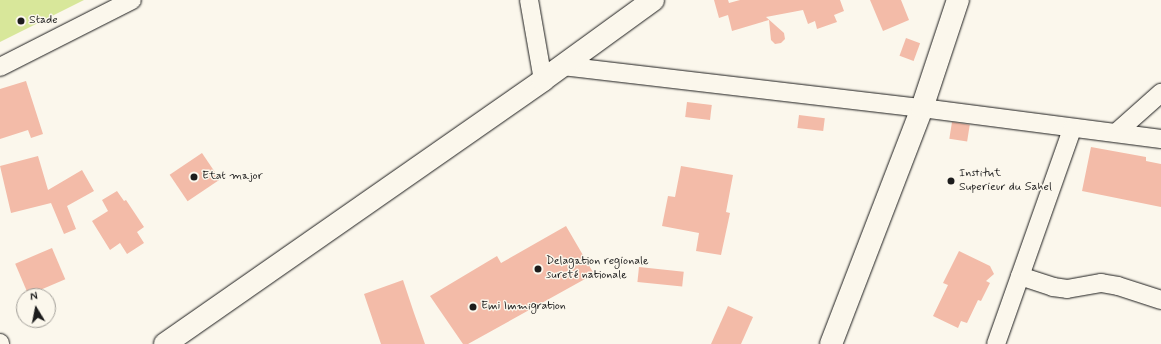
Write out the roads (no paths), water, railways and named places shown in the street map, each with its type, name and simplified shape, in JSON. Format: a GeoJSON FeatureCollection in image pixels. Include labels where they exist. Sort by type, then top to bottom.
{"type":"FeatureCollection","features":[{"type":"Feature","properties":{"kind":"street"},"geometry":{"type":"LineString","coordinates":[[0,67],[132,0]]}},
{"type":"Feature","properties":{"kind":"street"},"geometry":{"type":"LineString","coordinates":[[529,0],[543,80]]}},
{"type":"Feature","properties":{"kind":"street"},"geometry":{"type":"LineString","coordinates":[[165,344],[563,66],[653,0]]}},
{"type":"Feature","properties":{"kind":"street"},"geometry":{"type":"LineString","coordinates":[[831,344],[922,108],[958,0]]}},
{"type":"Feature","properties":{"kind":"street"},"geometry":{"type":"LineString","coordinates":[[563,66],[922,108],[1072,129],[1117,132],[1161,139]]}},
{"type":"Feature","properties":{"kind":"street"},"geometry":{"type":"LineString","coordinates":[[1117,132],[1161,93]]}},
{"type":"Feature","properties":{"kind":"street"},"geometry":{"type":"LineString","coordinates":[[996,344],[1072,129]]}},
{"type":"Feature","properties":{"kind":"street"},"geometry":{"type":"LineString","coordinates":[[1020,276],[1053,287],[1067,289],[1101,283],[1118,286],[1161,300]]}},
{"type":"Feature","properties":{"kind":"place","name":"Stade"},"geometry":{"type":"Point","coordinates":[21,21]}},
{"type":"Feature","properties":{"kind":"place","name":"Etat major"},"geometry":{"type":"Point","coordinates":[194,177]}},
{"type":"Feature","properties":{"kind":"place","name":"Institut Superieur du Sahel"},"geometry":{"type":"Point","coordinates":[951,181]}},
{"type":"Feature","properties":{"kind":"place","name":"Delagation regionale sureté nationale"},"geometry":{"type":"Point","coordinates":[538,269]}},
{"type":"Feature","properties":{"kind":"place","name":"Emi Immigration"},"geometry":{"type":"Point","coordinates":[473,307]}}]}
